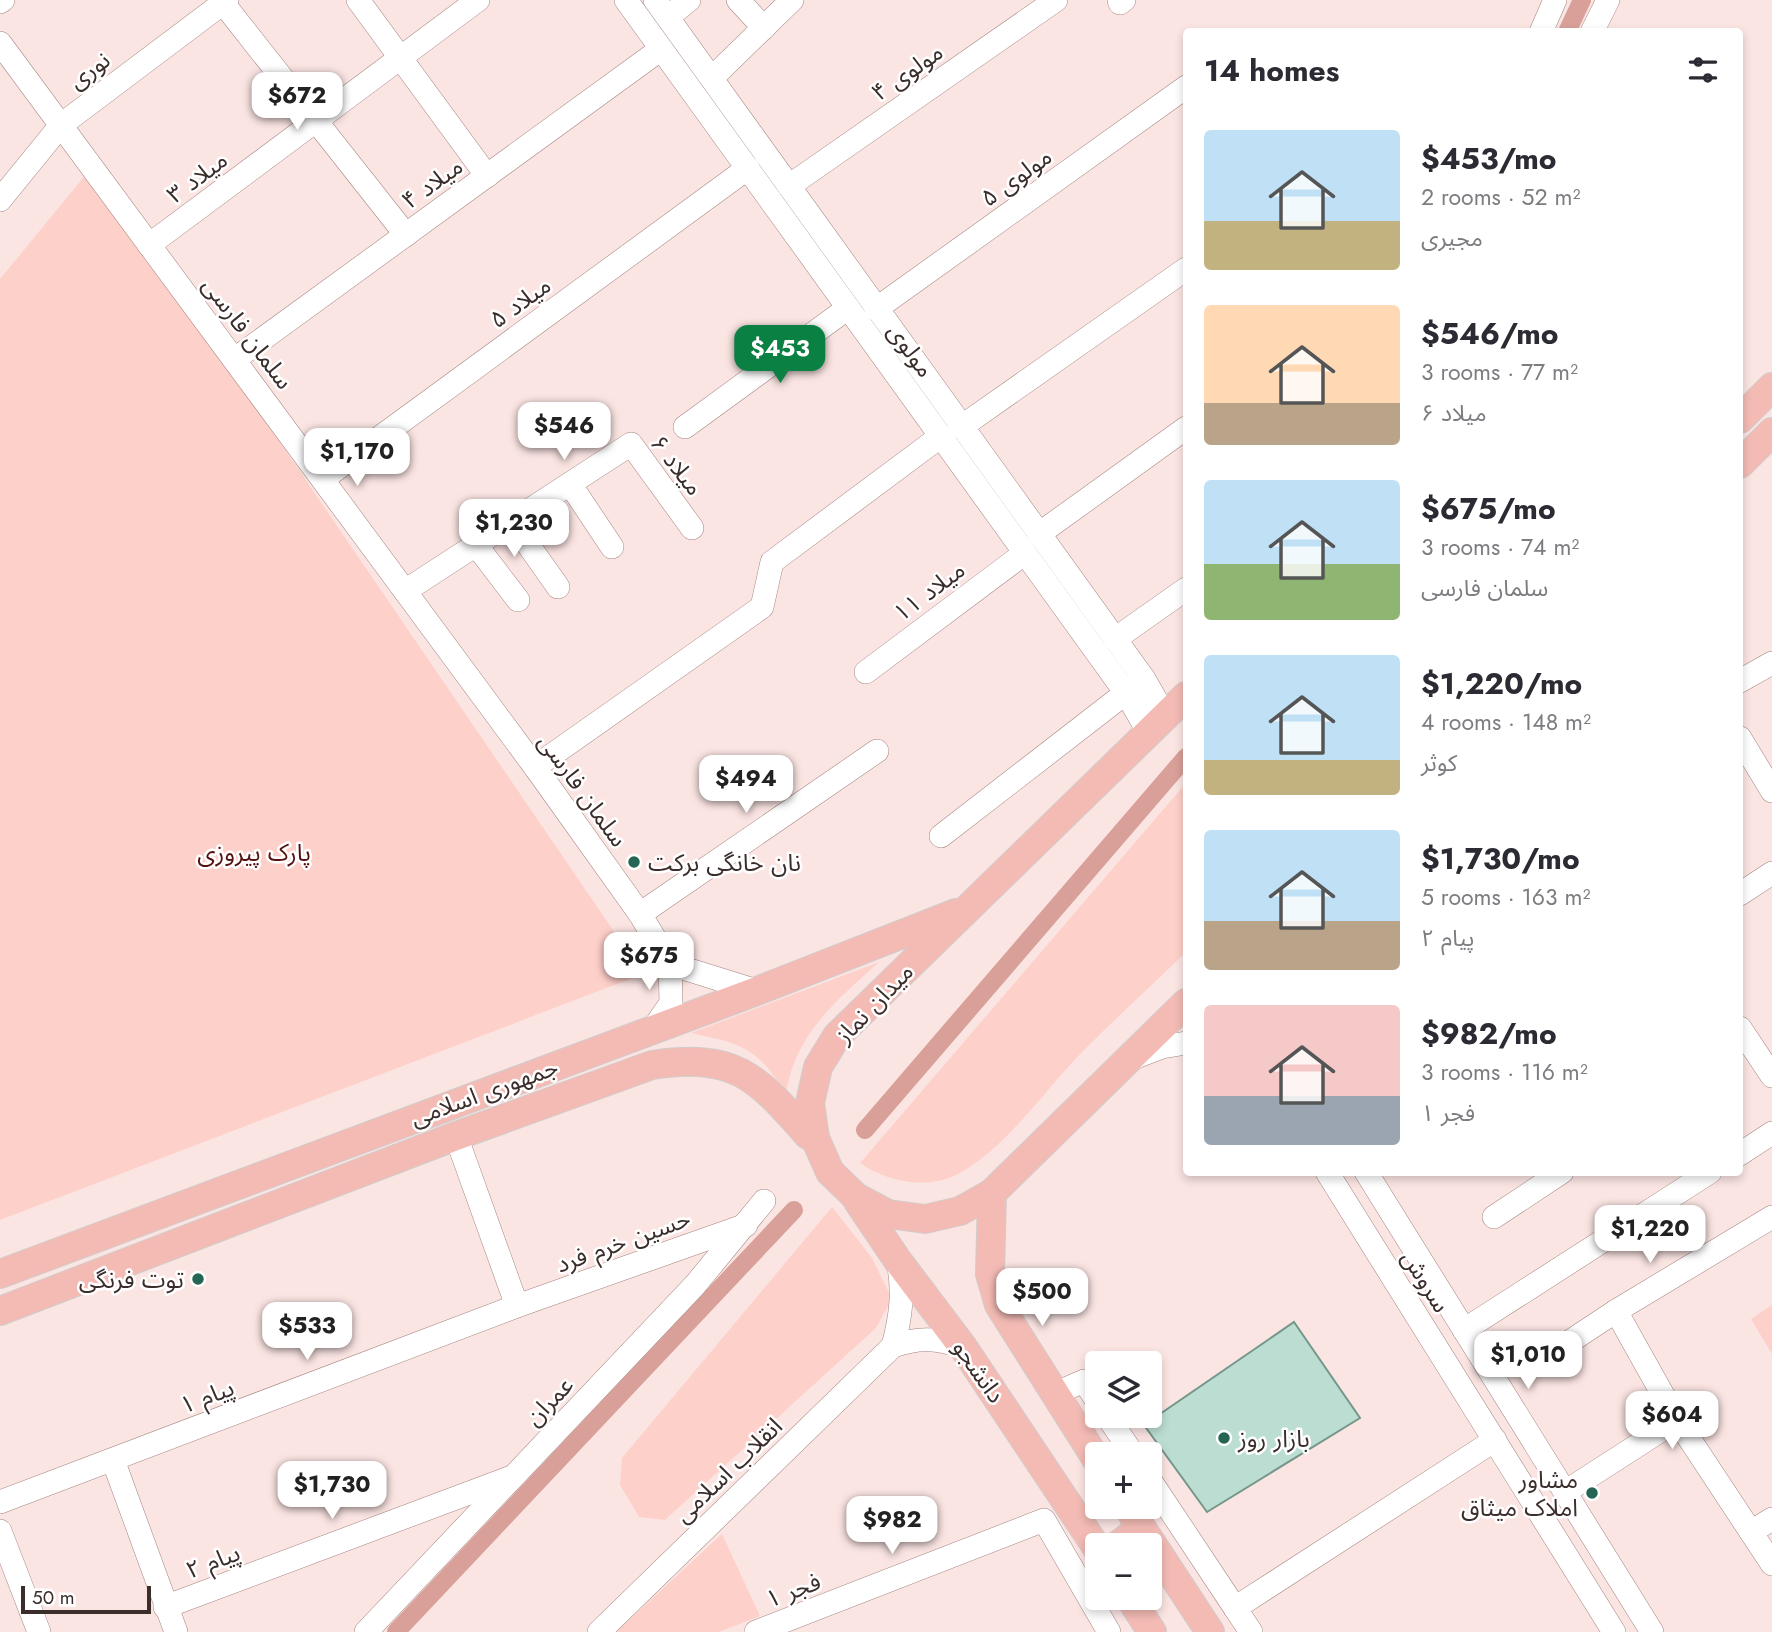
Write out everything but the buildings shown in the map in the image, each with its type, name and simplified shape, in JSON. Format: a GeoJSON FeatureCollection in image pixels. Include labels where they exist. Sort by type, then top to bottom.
{"type":"FeatureCollection","features":[{"type":"Feature","properties":{"kind":"main road"},"geometry":{"type":"LineString","coordinates":[[1743,416],[1772,387]]}},
{"type":"Feature","properties":{"kind":"main road"},"geometry":{"type":"LineString","coordinates":[[1743,461],[1772,432]]}},
{"type":"Feature","properties":{"kind":"main road","name":"میدان نماز"},"geometry":{"type":"LineString","coordinates":[[1183,699],[837,1036],[818,1067],[810,1103],[814,1138],[830,1171],[856,1197],[888,1213],[925,1219],[960,1212],[992,1193],[1183,1006]]}},
{"type":"Feature","properties":{"kind":"main road","name":"جمهوری اسلامی"},"geometry":{"type":"LineString","coordinates":[[0,1274],[968,909]]}},
{"type":"Feature","properties":{"kind":"main road","name":"جمهوری اسلامی"},"geometry":{"type":"LineString","coordinates":[[0,1311],[456,1136],[652,1065],[680,1061],[713,1062],[744,1072],[779,1101],[808,1135],[814,1138]]}},
{"type":"Feature","properties":{"kind":"main road"},"geometry":{"type":"LineString","coordinates":[[262,1175],[273,1206]]}},
{"type":"Feature","properties":{"kind":"main road","name":"دانشجو"},"geometry":{"type":"LineString","coordinates":[[992,1193],[990,1273],[999,1305],[1085,1442]]}},
{"type":"Feature","properties":{"kind":"main road","name":"دانشجو"},"geometry":{"type":"LineString","coordinates":[[856,1197],[898,1261],[963,1347],[1092,1533]]}},
{"type":"Feature","properties":{"kind":"main road"},"geometry":{"type":"LineString","coordinates":[[1162,1568],[1210,1632]]}},
{"type":"Feature","properties":{"kind":"main road"},"geometry":{"type":"LineString","coordinates":[[1138,1610],[1152,1632]]}},
{"type":"Feature","properties":{"kind":"street"},"geometry":{"type":"LineString","coordinates":[[358,0],[487,176]]}},
{"type":"Feature","properties":{"kind":"street","name":"میلاد ۳"},"geometry":{"type":"LineString","coordinates":[[149,245],[478,0]]}},
{"type":"Feature","properties":{"kind":"street","name":"مولوی"},"geometry":{"type":"LineString","coordinates":[[626,0],[848,308],[1039,534],[1144,679],[1157,724]]}},
{"type":"Feature","properties":{"kind":"street"},"geometry":{"type":"LineString","coordinates":[[662,9],[690,0]]}},
{"type":"Feature","properties":{"kind":"street"},"geometry":{"type":"LineString","coordinates":[[738,0],[764,28]]}},
{"type":"Feature","properties":{"kind":"street"},"geometry":{"type":"LineString","coordinates":[[712,78],[792,0]]}},
{"type":"Feature","properties":{"kind":"street","name":"مولوی ۴"},"geometry":{"type":"LineString","coordinates":[[789,186],[1056,0]]}},
{"type":"Feature","properties":{"kind":"street"},"geometry":{"type":"LineString","coordinates":[[1543,28],[1555,0]]}},
{"type":"Feature","properties":{"kind":"street"},"geometry":{"type":"LineString","coordinates":[[1594,28],[1608,0]]}},
{"type":"Feature","properties":{"kind":"street"},"geometry":{"type":"LineString","coordinates":[[225,1],[406,235]]}},
{"type":"Feature","properties":{"kind":"street","name":"نوری"},"geometry":{"type":"LineString","coordinates":[[0,200],[61,125],[225,1]]}},
{"type":"Feature","properties":{"kind":"street","name":"مولوی"},"geometry":{"type":"LineString","coordinates":[[662,9],[876,309],[1025,553],[1126,694],[1157,724]]}},
{"type":"Feature","properties":{"kind":"street","name":"سلمان فارسی"},"geometry":{"type":"LineString","coordinates":[[0,43],[535,767],[640,914],[670,964]]}},
{"type":"Feature","properties":{"kind":"street","name":"میلاد ۴"},"geometry":{"type":"LineString","coordinates":[[234,359],[662,49]]}},
{"type":"Feature","properties":{"kind":"street","name":"مولوی ۵"},"geometry":{"type":"LineString","coordinates":[[876,309],[1183,89]]}},
{"type":"Feature","properties":{"kind":"street"},"geometry":{"type":"LineString","coordinates":[[719,129],[738,114]]}},
{"type":"Feature","properties":{"kind":"street","name":"میلاد ۵"},"geometry":{"type":"LineString","coordinates":[[323,479],[748,168]]}},
{"type":"Feature","properties":{"kind":"street"},"geometry":{"type":"LineString","coordinates":[[535,767],[762,607],[772,562],[951,431],[1183,271]]}},
{"type":"Feature","properties":{"kind":"street"},"geometry":{"type":"LineString","coordinates":[[685,427],[848,308]]}},
{"type":"Feature","properties":{"kind":"street"},"geometry":{"type":"LineString","coordinates":[[1039,534],[1183,430]]}},
{"type":"Feature","properties":{"kind":"street","name":"میلاد ۶"},"geometry":{"type":"LineString","coordinates":[[405,591],[631,444],[692,528]]}},
{"type":"Feature","properties":{"kind":"street"},"geometry":{"type":"LineString","coordinates":[[570,484],[612,547]]}},
{"type":"Feature","properties":{"kind":"street"},"geometry":{"type":"LineString","coordinates":[[512,522],[558,587]]}},
{"type":"Feature","properties":{"kind":"street"},"geometry":{"type":"LineString","coordinates":[[476,545],[518,600]]}},
{"type":"Feature","properties":{"kind":"street","name":"میلاد ۱۱"},"geometry":{"type":"LineString","coordinates":[[866,672],[1025,553]]}},
{"type":"Feature","properties":{"kind":"street"},"geometry":{"type":"LineString","coordinates":[[1115,639],[1183,591]]}},
{"type":"Feature","properties":{"kind":"street"},"geometry":{"type":"LineString","coordinates":[[1743,679],[1772,663]]}},
{"type":"Feature","properties":{"kind":"street"},"geometry":{"type":"LineString","coordinates":[[942,836],[1144,679]]}},
{"type":"Feature","properties":{"kind":"street"},"geometry":{"type":"LineString","coordinates":[[1743,743],[1772,791]]}},
{"type":"Feature","properties":{"kind":"street"},"geometry":{"type":"LineString","coordinates":[[640,914],[877,751]]}},
{"type":"Feature","properties":{"kind":"street"},"geometry":{"type":"LineString","coordinates":[[1743,892],[1772,873]]}},
{"type":"Feature","properties":{"kind":"street"},"geometry":{"type":"LineString","coordinates":[[653,1029],[671,1003],[670,964],[758,990]]}},
{"type":"Feature","properties":{"kind":"street"},"geometry":{"type":"LineString","coordinates":[[1743,1030],[1763,1042],[1772,1076]]}},
{"type":"Feature","properties":{"kind":"street"},"geometry":{"type":"LineString","coordinates":[[1127,1060],[1183,1043]]}},
{"type":"Feature","properties":{"kind":"street"},"geometry":{"type":"LineString","coordinates":[[1743,1152],[1772,1133]]}},
{"type":"Feature","properties":{"kind":"street"},"geometry":{"type":"LineString","coordinates":[[456,1136],[517,1306]]}},
{"type":"Feature","properties":{"kind":"street","name":"سروش"},"geometry":{"type":"LineString","coordinates":[[1330,1176],[1614,1632]]}},
{"type":"Feature","properties":{"kind":"street","name":"سروش"},"geometry":{"type":"LineString","coordinates":[[1369,1176],[1652,1632]]}},
{"type":"Feature","properties":{"kind":"street"},"geometry":{"type":"LineString","coordinates":[[1464,1330],[1704,1176]]}},
{"type":"Feature","properties":{"kind":"street"},"geometry":{"type":"LineString","coordinates":[[1494,1217],[1536,1180]]}},
{"type":"Feature","properties":{"kind":"street","name":"عمران"},"geometry":{"type":"LineString","coordinates":[[366,1632],[695,1285],[764,1202]]}},
{"type":"Feature","properties":{"kind":"street"},"geometry":{"type":"LineString","coordinates":[[1554,1352],[1616,1311],[1772,1217]]}},
{"type":"Feature","properties":{"kind":"street","name":"حسین خرم فرد"},"geometry":{"type":"LineString","coordinates":[[517,1306],[746,1225]]}},
{"type":"Feature","properties":{"kind":"street"},"geometry":{"type":"LineString","coordinates":[[893,1346],[901,1308],[902,1283],[898,1261]]}},
{"type":"Feature","properties":{"kind":"street","name":"پیام ۱"},"geometry":{"type":"LineString","coordinates":[[0,1502],[517,1306]]}},
{"type":"Feature","properties":{"kind":"street"},"geometry":{"type":"LineString","coordinates":[[1616,1311],[1677,1420],[1772,1564]]}},
{"type":"Feature","properties":{"kind":"street"},"geometry":{"type":"LineString","coordinates":[[893,1346],[912,1339],[927,1338],[963,1347]]}},
{"type":"Feature","properties":{"kind":"street","name":"انقلاب اسلامی"},"geometry":{"type":"LineString","coordinates":[[599,1632],[893,1346]]}},
{"type":"Feature","properties":{"kind":"street"},"geometry":{"type":"LineString","coordinates":[[1054,1394],[1085,1383]]}},
{"type":"Feature","properties":{"kind":"street"},"geometry":{"type":"LineString","coordinates":[[1565,1492],[1677,1420]]}},
{"type":"Feature","properties":{"kind":"street"},"geometry":{"type":"LineString","coordinates":[[1235,1608],[1495,1440]]}},
{"type":"Feature","properties":{"kind":"street"},"geometry":{"type":"LineString","coordinates":[[113,1460],[176,1632]]}},
{"type":"Feature","properties":{"kind":"street","name":"پیام ۲"},"geometry":{"type":"LineString","coordinates":[[165,1607],[515,1475]]}},
{"type":"Feature","properties":{"kind":"street"},"geometry":{"type":"LineString","coordinates":[[1162,1498],[1251,1632]]}},
{"type":"Feature","properties":{"kind":"street"},"geometry":{"type":"LineString","coordinates":[[1751,1532],[1772,1519]]}},
{"type":"Feature","properties":{"kind":"street","name":"فجر ۱"},"geometry":{"type":"LineString","coordinates":[[756,1632],[1044,1520],[1110,1632]]}},
{"type":"Feature","properties":{"kind":"street"},"geometry":{"type":"LineString","coordinates":[[0,1531],[9,1579],[38,1632]]}},
{"type":"Feature","properties":{"kind":"green space","name":"پارک پیروزی"},"geometry":{"type":"Polygon","coordinates":[[[92,167],[643,974],[0,1220],[0,279],[92,167]]]}},
{"type":"Feature","properties":{"kind":"green space"},"geometry":{"type":"Polygon","coordinates":[[[1183,786],[1183,955],[1082,1052],[1007,1136],[974,1164],[944,1180],[919,1183],[881,1175],[860,1163],[1183,786]]]}},
{"type":"Feature","properties":{"kind":"green space"},"geometry":{"type":"Polygon","coordinates":[[[879,962],[833,1005],[808,1036],[798,1054],[786,1094],[767,1067],[748,1050],[691,1033],[879,962]]]}},
{"type":"Feature","properties":{"kind":"green space"},"geometry":{"type":"Polygon","coordinates":[[[832,1207],[872,1258],[892,1299],[876,1328],[665,1520],[639,1517],[620,1485],[622,1458],[832,1207]]]}},
{"type":"Feature","properties":{"kind":"green space"},"geometry":{"type":"Polygon","coordinates":[[[1772,1305],[1772,1354],[1751,1319],[1772,1305]]]}},
{"type":"Feature","properties":{"kind":"green space"},"geometry":{"type":"Polygon","coordinates":[[[722,1534],[760,1616],[719,1632],[616,1632],[722,1534]]]}},
{"type":"Feature","properties":{"kind":"waterway"},"geometry":{"type":"LineString","coordinates":[[1569,28],[1582,0]]}},
{"type":"Feature","properties":{"kind":"waterway"},"geometry":{"type":"LineString","coordinates":[[865,1130],[1183,760]]}},
{"type":"Feature","properties":{"kind":"waterway"},"geometry":{"type":"LineString","coordinates":[[396,1632],[794,1210]]}},
{"type":"Feature","properties":{"kind":"place","name":"نان خانگی برکت"},"geometry":{"type":"Point","coordinates":[634,862]}},
{"type":"Feature","properties":{"kind":"place","name":"توت فرنگی"},"geometry":{"type":"Point","coordinates":[198,1279]}},
{"type":"Feature","properties":{"kind":"place","name":"بازار روز"},"geometry":{"type":"Point","coordinates":[1224,1438]}},
{"type":"Feature","properties":{"kind":"place","name":"مشاور املاک میثاق"},"geometry":{"type":"Point","coordinates":[1592,1493]}}]}
